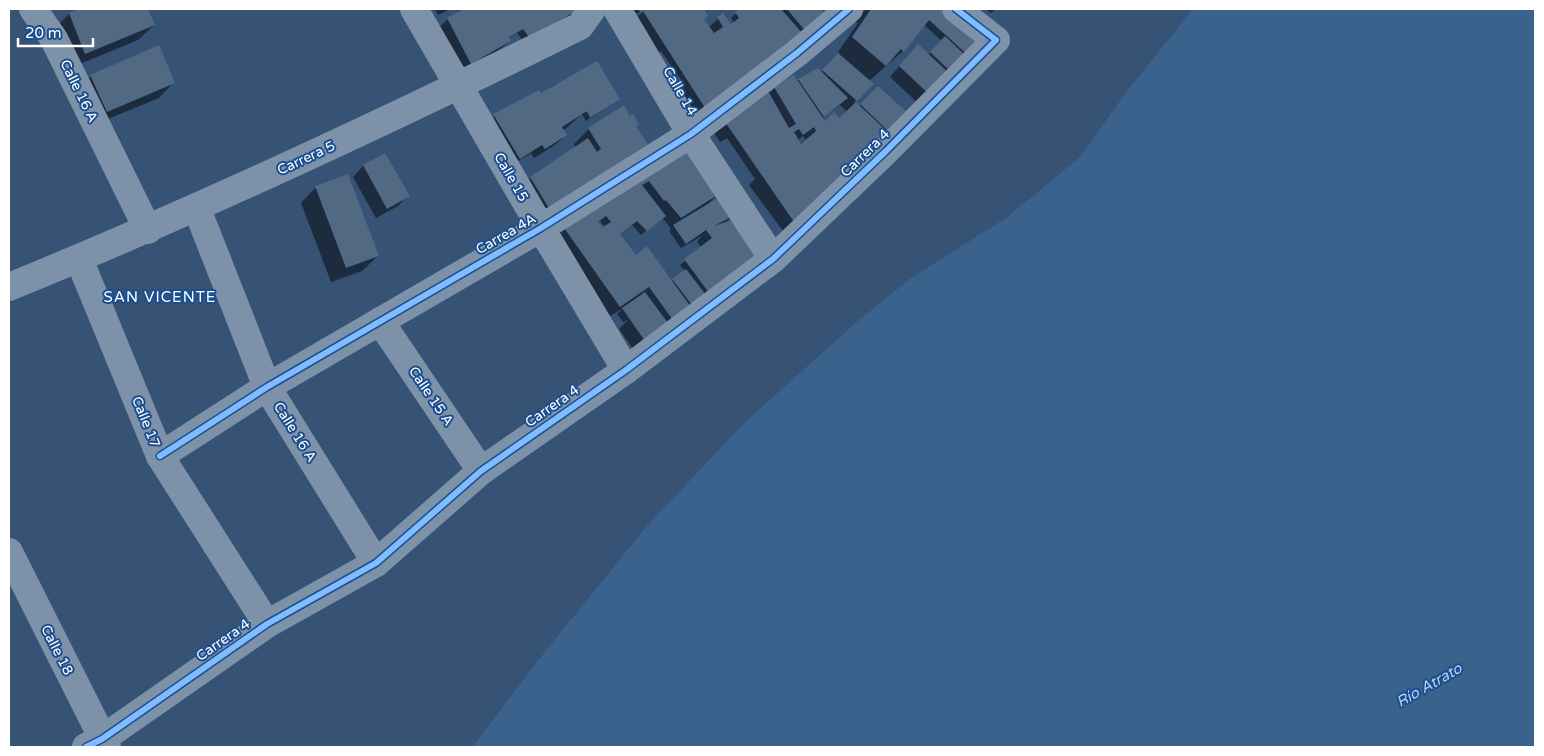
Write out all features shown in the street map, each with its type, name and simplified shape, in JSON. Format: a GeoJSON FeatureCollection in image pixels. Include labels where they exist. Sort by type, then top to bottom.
{"type":"FeatureCollection","features":[{"type":"Feature","properties":{"kind":"street","name":"Calle 16 A"},"geometry":{"type":"LineString","coordinates":[[33,9],[54,39],[148,230]]}},
{"type":"Feature","properties":{"kind":"street","name":"Calle 15"},"geometry":{"type":"LineString","coordinates":[[414,9],[626,370]]}},
{"type":"Feature","properties":{"kind":"street","name":"Carrera 5"},"geometry":{"type":"LineString","coordinates":[[9,287],[197,209],[459,86],[580,26],[592,9]]}},
{"type":"Feature","properties":{"kind":"street","name":"Calle 14"},"geometry":{"type":"LineString","coordinates":[[617,9],[691,134],[773,259]]}},
{"type":"Feature","properties":{"kind":"street","name":"Carrea 4A"},"geometry":{"type":"LineString","coordinates":[[160,456],[267,387],[541,228],[691,134],[798,52],[849,9]]}},
{"type":"Feature","properties":{"kind":"street","name":"Carrera 4"},"geometry":{"type":"LineString","coordinates":[[98,744],[267,624],[376,563],[481,471],[626,370],[773,259],[886,151],[996,40],[956,9]]}},
{"type":"Feature","properties":{"kind":"street","name":"Calle 16 A"},"geometry":{"type":"LineString","coordinates":[[197,209],[267,387],[376,563]]}},
{"type":"Feature","properties":{"kind":"street","name":"Calle 17"},"geometry":{"type":"LineString","coordinates":[[79,259],[160,456],[267,624]]}},
{"type":"Feature","properties":{"kind":"street","name":"Calle 15 A"},"geometry":{"type":"LineString","coordinates":[[380,321],[481,471]]}},
{"type":"Feature","properties":{"kind":"street","name":"Calle 18"},"geometry":{"type":"LineString","coordinates":[[11,565],[98,744]]}},
{"type":"Feature","properties":{"kind":"water","name":"Río Atrato"},"geometry":{"type":"Polygon","coordinates":[[[1193,9],[1535,9],[1535,747],[472,747],[547,649],[647,526],[746,421],[859,320],[911,278],[1006,218],[1080,157],[1127,91],[1193,9]]]}},
{"type":"Feature","properties":{"kind":"building"},"geometry":{"type":"Polygon","coordinates":[[[79,9],[148,9],[155,25],[85,54],[69,13],[79,9]]]}},
{"type":"Feature","properties":{"kind":"building"},"geometry":{"type":"Polygon","coordinates":[[[464,9],[578,9],[531,40],[523,29],[509,37],[511,41],[471,64],[447,18],[464,9]]]}},
{"type":"Feature","properties":{"kind":"building"},"geometry":{"type":"Polygon","coordinates":[[[638,9],[708,9],[705,11],[708,16],[704,19],[714,33],[723,27],[717,17],[723,13],[731,24],[739,18],[735,12],[739,9],[781,9],[804,35],[705,108],[643,11],[640,12],[638,9]]]}},
{"type":"Feature","properties":{"kind":"building"},"geometry":{"type":"Polygon","coordinates":[[[787,9],[820,9],[829,17],[807,33],[787,9]]]}},
{"type":"Feature","properties":{"kind":"building"},"geometry":{"type":"Polygon","coordinates":[[[871,9],[948,9],[987,39],[970,57],[929,20],[904,52],[901,49],[886,66],[852,37],[871,9]]]}},
{"type":"Feature","properties":{"kind":"building"},"geometry":{"type":"Polygon","coordinates":[[[945,36],[964,54],[952,73],[930,52],[945,36]]]}},
{"type":"Feature","properties":{"kind":"building"},"geometry":{"type":"Polygon","coordinates":[[[918,44],[952,76],[933,98],[899,66],[918,44]]]}},
{"type":"Feature","properties":{"kind":"building"},"geometry":{"type":"Polygon","coordinates":[[[159,45],[175,83],[107,112],[90,75],[159,45]]]}},
{"type":"Feature","properties":{"kind":"building"},"geometry":{"type":"Polygon","coordinates":[[[838,53],[874,84],[857,101],[822,70],[838,53]]]}},
{"type":"Feature","properties":{"kind":"building"},"geometry":{"type":"Polygon","coordinates":[[[597,61],[620,99],[591,117],[587,111],[562,127],[567,135],[545,149],[542,145],[520,159],[493,114],[539,90],[541,93],[597,61]]]}},
{"type":"Feature","properties":{"kind":"building"},"geometry":{"type":"Polygon","coordinates":[[[818,68],[848,98],[824,117],[798,79],[818,68]]]}},
{"type":"Feature","properties":{"kind":"building"},"geometry":{"type":"Polygon","coordinates":[[[794,75],[825,121],[834,112],[839,118],[856,102],[895,139],[794,222],[721,116],[768,91],[789,128],[796,124],[774,87],[794,75]],[[814,127],[803,135],[799,129],[794,132],[801,144],[816,131],[814,127]]]}},
{"type":"Feature","properties":{"kind":"building"},"geometry":{"type":"Polygon","coordinates":[[[878,86],[911,116],[890,133],[860,104],[878,86]]]}},
{"type":"Feature","properties":{"kind":"building"},"geometry":{"type":"Polygon","coordinates":[[[624,105],[630,116],[633,114],[639,124],[636,126],[649,146],[550,210],[530,177],[588,138],[597,152],[601,149],[588,128],[624,105]]]}},
{"type":"Feature","properties":{"kind":"building"},"geometry":{"type":"Polygon","coordinates":[[[689,152],[719,194],[681,218],[666,200],[664,201],[649,181],[642,185],[666,216],[647,231],[637,221],[620,234],[636,255],[647,246],[693,310],[675,323],[649,287],[620,307],[562,225],[611,190],[689,152]],[[606,216],[598,222],[603,227],[611,222],[606,216]]]}},
{"type":"Feature","properties":{"kind":"building"},"geometry":{"type":"Polygon","coordinates":[[[385,153],[410,196],[387,209],[363,165],[385,153]]]}},
{"type":"Feature","properties":{"kind":"building"},"geometry":{"type":"Polygon","coordinates":[[[348,174],[379,256],[346,268],[315,186],[348,174]]]}},
{"type":"Feature","properties":{"kind":"building"},"geometry":{"type":"Polygon","coordinates":[[[721,196],[735,215],[714,226],[737,218],[766,258],[712,297],[684,259],[712,238],[706,230],[686,244],[673,225],[721,196]]]}},
{"type":"Feature","properties":{"kind":"building"},"geometry":{"type":"Polygon","coordinates":[[[686,269],[709,299],[695,309],[672,279],[686,269]]]}},
{"type":"Feature","properties":{"kind":"building"},"geometry":{"type":"Polygon","coordinates":[[[645,292],[671,327],[647,344],[622,308],[645,292]]]}},
{"type":"Feature","properties":{"kind":"cycle path"},"geometry":{"type":"LineString","coordinates":[[160,456],[267,387],[541,228],[691,134],[797,53],[849,9]]}},
{"type":"Feature","properties":{"kind":"cycle path"},"geometry":{"type":"LineString","coordinates":[[86,747],[102,739],[267,624],[376,563],[481,471],[626,370],[773,259],[886,151],[996,40],[956,9]]}},
{"type":"Feature","properties":{"kind":"district","name":"SAN VICENTE"},"geometry":{"type":"Point","coordinates":[160,297]}}]}
